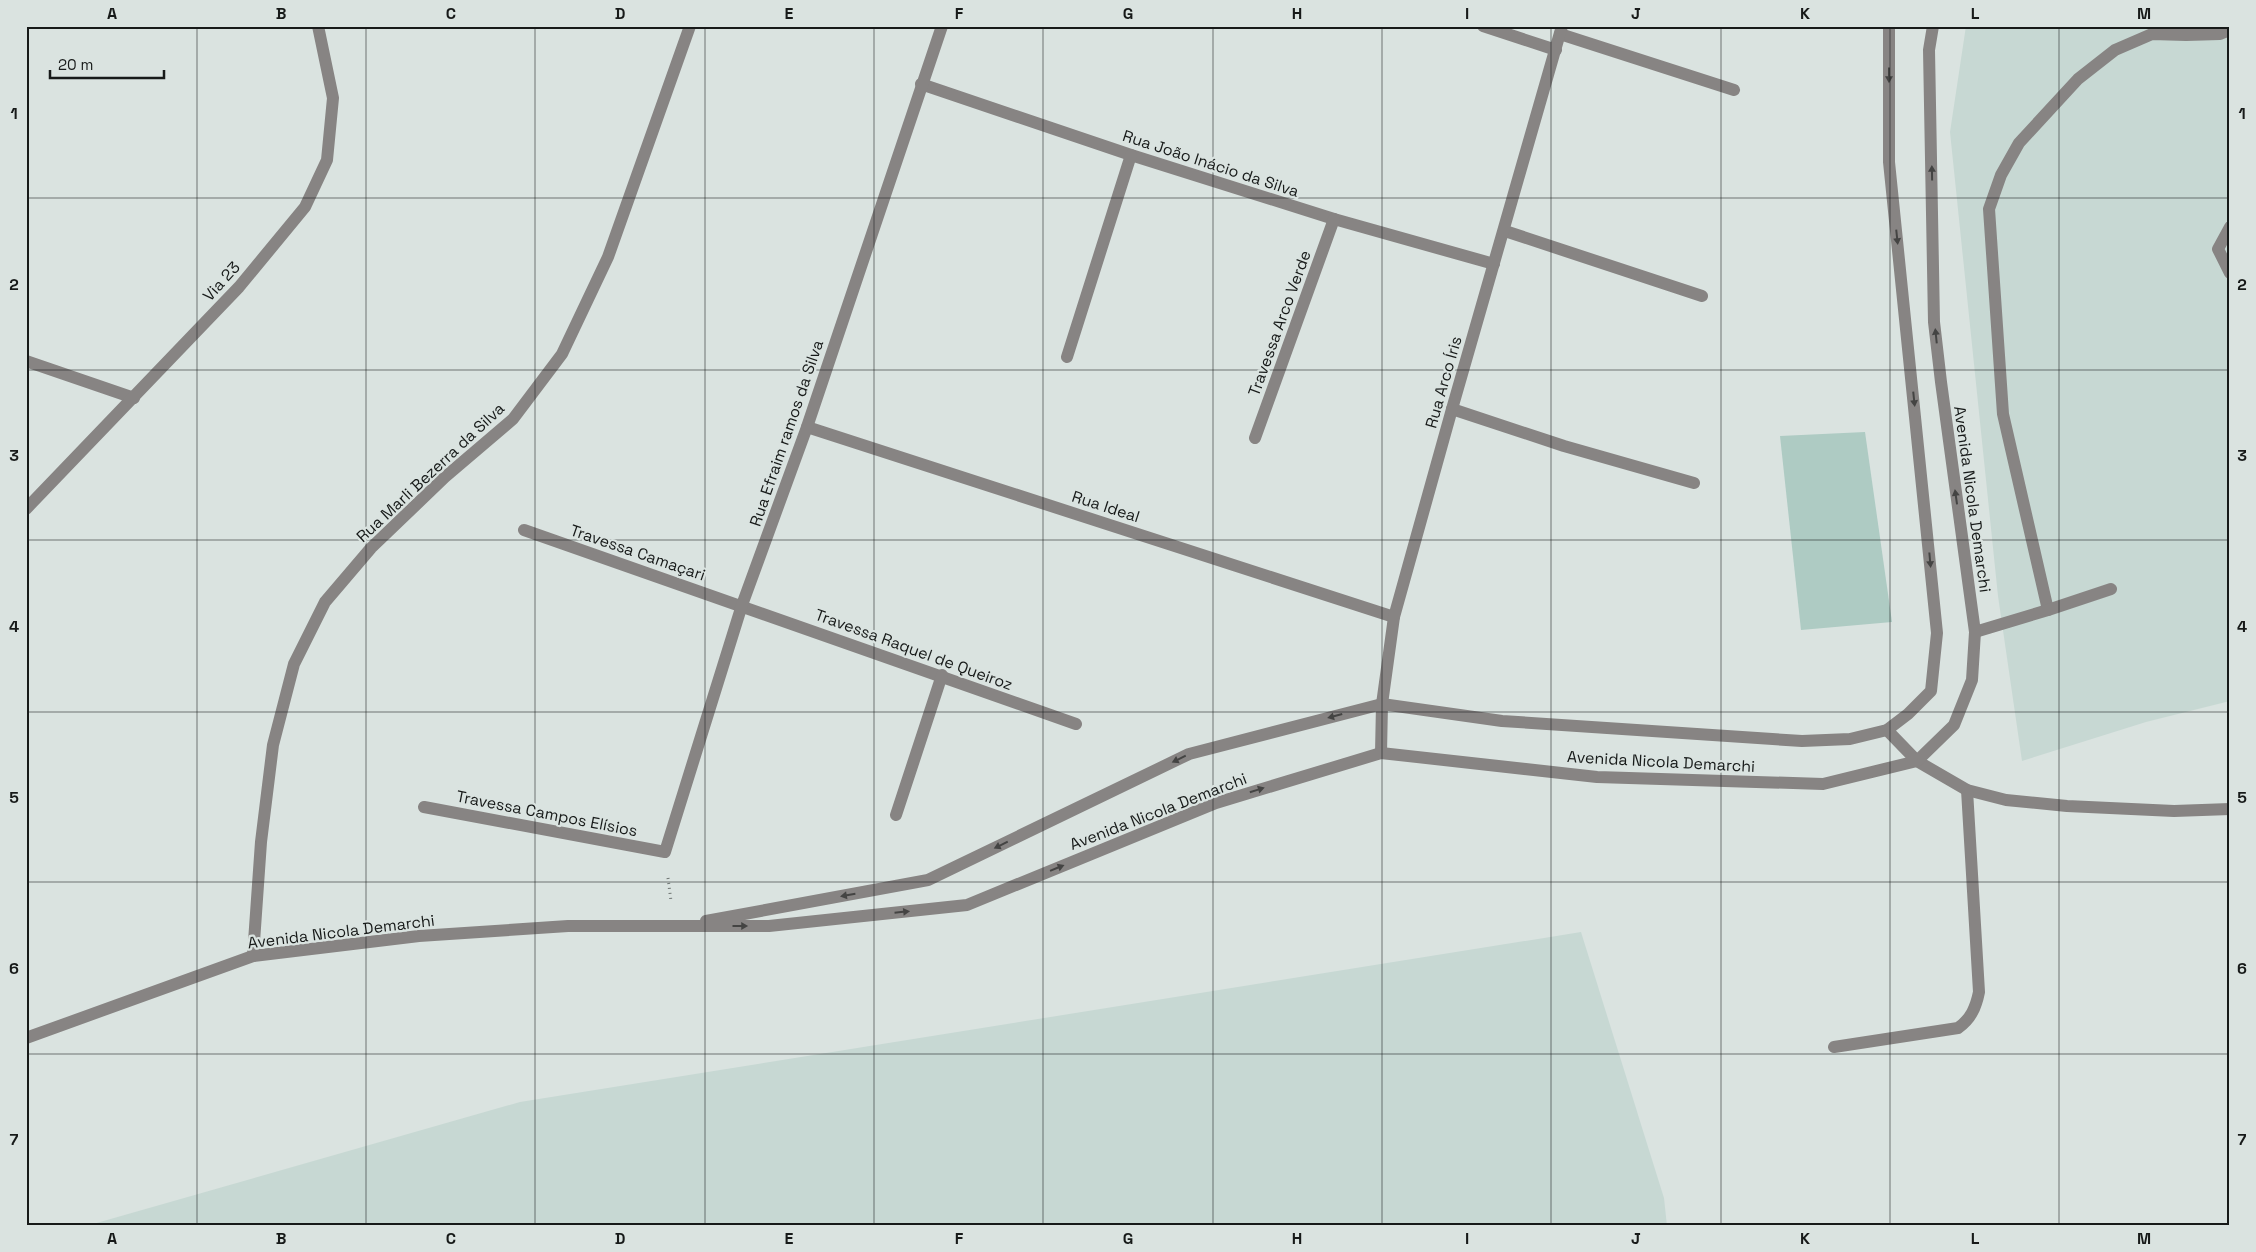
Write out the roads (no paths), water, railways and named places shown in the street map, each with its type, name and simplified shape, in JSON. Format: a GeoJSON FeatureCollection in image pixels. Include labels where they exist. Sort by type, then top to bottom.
{"type":"FeatureCollection","features":[{"type":"Feature","properties":{"kind":"street","name":"Via 23"},"geometry":{"type":"LineString","coordinates":[[26,508],[240,287],[305,207],[327,160],[333,98],[318,26]]}},
{"type":"Feature","properties":{"kind":"street","name":"Rua Marli Bezerra da Silva"},"geometry":{"type":"LineString","coordinates":[[253,956],[261,842],[273,745],[294,664],[325,602],[371,548],[445,477],[513,419],[562,354],[608,257],[690,26]]}},
{"type":"Feature","properties":{"kind":"street","name":"Rua Efraim ramos da Silva"},"geometry":{"type":"LineString","coordinates":[[665,852],[742,605],[807,427],[942,26]]}},
{"type":"Feature","properties":{"kind":"street"},"geometry":{"type":"LineString","coordinates":[[1483,26],[1556,50]]}},
{"type":"Feature","properties":{"kind":"street","name":"Avenida Nicola Demarchi"},"geometry":{"type":"LineString","coordinates":[[674,927],[928,880],[1189,754],[1382,704],[1502,722],[1802,741],[1850,740],[1887,730],[1908,714],[1931,691],[1937,633],[1889,162],[1889,26]]}},
{"type":"Feature","properties":{"kind":"street","name":"Avenida Nicola Demarchi"},"geometry":{"type":"LineString","coordinates":[[26,1038],[253,956],[418,936],[568,926],[769,926],[967,905],[1216,803],[1381,753],[1597,777],[1823,784],[1918,761],[1954,725],[1972,680],[1975,632],[1934,322],[1929,50],[1934,26]]}},
{"type":"Feature","properties":{"kind":"street"},"geometry":{"type":"LineString","coordinates":[[1561,30],[1734,90]]}},
{"type":"Feature","properties":{"kind":"street","name":"Rua Arco Íris"},"geometry":{"type":"LineString","coordinates":[[1381,753],[1382,704],[1394,618],[1561,30]]}},
{"type":"Feature","properties":{"kind":"street"},"geometry":{"type":"LineString","coordinates":[[2048,610],[2003,414],[1989,209],[2001,175],[2019,143],[2078,79],[2115,50],[2152,34],[2220,34],[2230,30]]}},
{"type":"Feature","properties":{"kind":"street","name":"Rua João Inácio da Silva"},"geometry":{"type":"LineString","coordinates":[[921,84],[1131,155],[1334,219],[1494,264]]}},
{"type":"Feature","properties":{"kind":"street"},"geometry":{"type":"LineString","coordinates":[[1067,357],[1131,155]]}},
{"type":"Feature","properties":{"kind":"street","name":"Travessa Arco Verde"},"geometry":{"type":"LineString","coordinates":[[1255,438],[1334,219]]}},
{"type":"Feature","properties":{"kind":"street"},"geometry":{"type":"LineString","coordinates":[[2230,228],[2218,249],[2230,273]]}},
{"type":"Feature","properties":{"kind":"street"},"geometry":{"type":"LineString","coordinates":[[1505,231],[1702,296]]}},
{"type":"Feature","properties":{"kind":"street"},"geometry":{"type":"LineString","coordinates":[[26,361],[134,398]]}},
{"type":"Feature","properties":{"kind":"street"},"geometry":{"type":"LineString","coordinates":[[1452,409],[1564,446],[1694,482]]}},
{"type":"Feature","properties":{"kind":"street","name":"Rua Ideal"},"geometry":{"type":"LineString","coordinates":[[807,427],[1394,618]]}},
{"type":"Feature","properties":{"kind":"street","name":"Travessa Camaçari"},"geometry":{"type":"LineString","coordinates":[[524,530],[742,605]]}},
{"type":"Feature","properties":{"kind":"street"},"geometry":{"type":"LineString","coordinates":[[1975,632],[2110,589]]}},
{"type":"Feature","properties":{"kind":"street","name":"Travessa Raquel de Queiroz"},"geometry":{"type":"LineString","coordinates":[[742,605],[1076,724]]}},
{"type":"Feature","properties":{"kind":"street"},"geometry":{"type":"LineString","coordinates":[[896,815],[942,675]]}},
{"type":"Feature","properties":{"kind":"street"},"geometry":{"type":"LineString","coordinates":[[1887,730],[1918,761],[1968,790],[2006,800],[2067,806],[2174,811],[2230,809]]}},
{"type":"Feature","properties":{"kind":"street"},"geometry":{"type":"LineString","coordinates":[[1834,1047],[1958,1028],[1966,1023],[1972,1014],[1979,992],[1968,790]]}},
{"type":"Feature","properties":{"kind":"street","name":"Travessa Campos Elísios"},"geometry":{"type":"LineString","coordinates":[[424,807],[665,852]]}}]}
